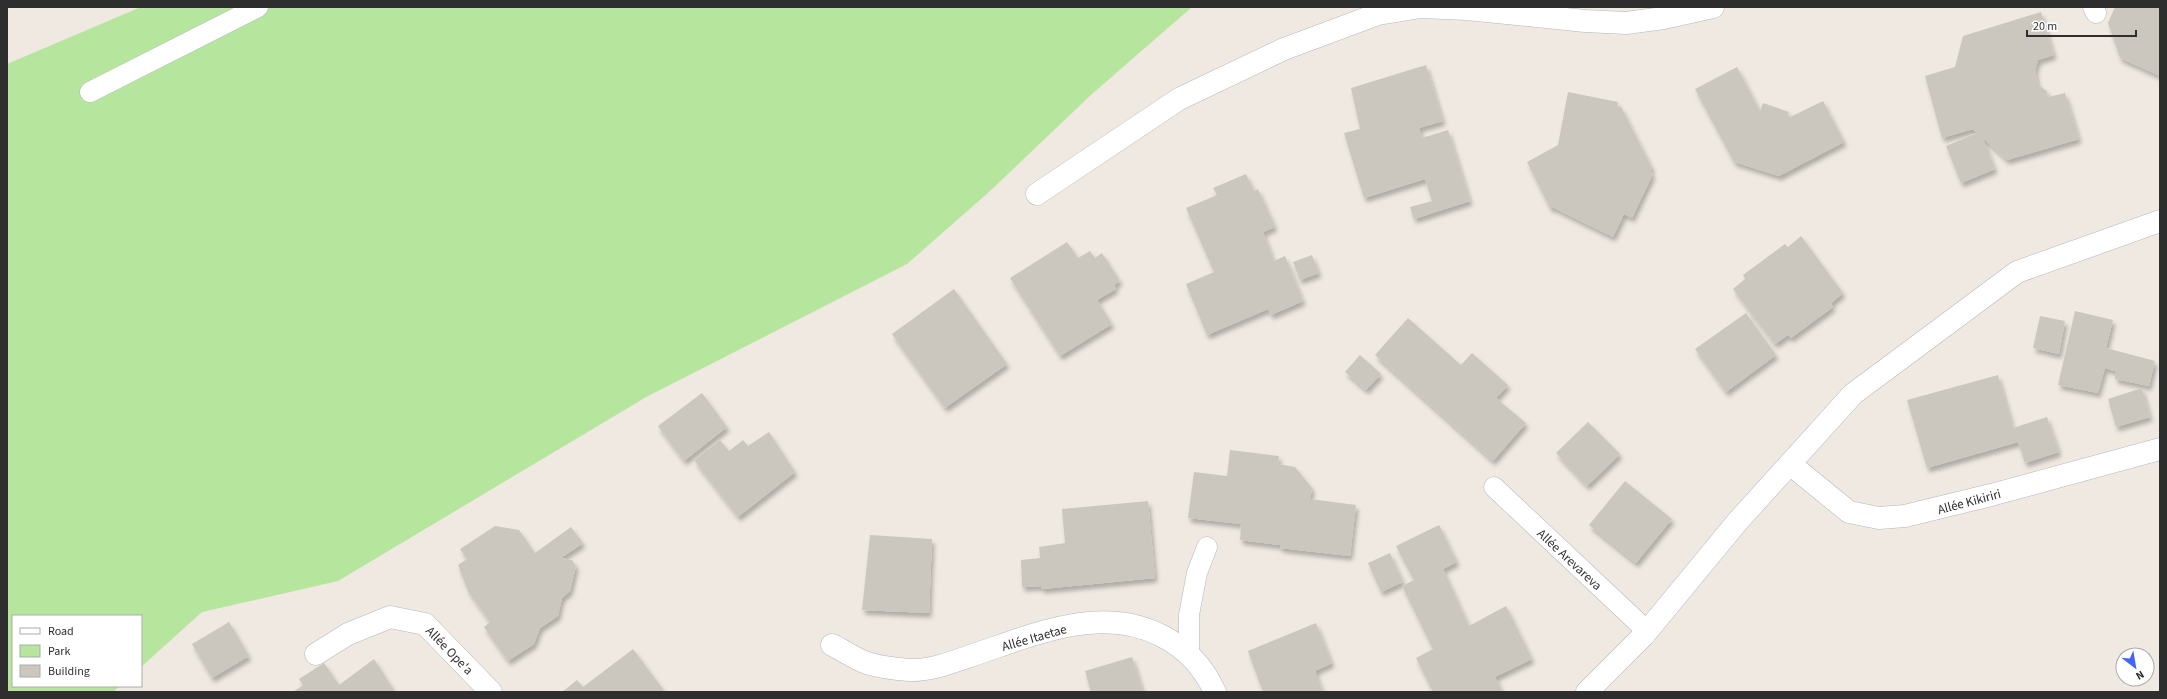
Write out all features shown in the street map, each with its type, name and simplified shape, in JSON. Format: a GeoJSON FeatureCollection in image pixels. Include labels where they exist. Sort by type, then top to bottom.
{"type":"FeatureCollection","features":[{"type":"Feature","properties":{"kind":"street"},"geometry":{"type":"LineString","coordinates":[[1037,194],[1179,99],[1284,49],[1378,14],[1421,8],[1467,9],[1585,21],[1626,23],[1664,18],[1713,7]]}},
{"type":"Feature","properties":{"kind":"street"},"geometry":{"type":"LineString","coordinates":[[1587,692],[1647,631],[1738,521],[1853,394],[2018,272],[2160,221]]}},
{"type":"Feature","properties":{"kind":"street","name":"Allée Kikiriri"},"geometry":{"type":"LineString","coordinates":[[1790,464],[1849,512],[1879,518],[1905,516],[1991,496],[2160,448]]}},
{"type":"Feature","properties":{"kind":"street","name":"Allée Ope'a"},"geometry":{"type":"LineString","coordinates":[[316,654],[348,634],[390,617],[424,624],[491,692]]}},
{"type":"Feature","properties":{"kind":"street","name":"Allée Itaetae"},"geometry":{"type":"LineString","coordinates":[[832,644],[866,663],[910,670],[945,665],[1046,631],[1098,621],[1125,623],[1150,630],[1174,642],[1189,655],[1209,678],[1215,692]]}},
{"type":"Feature","properties":{"kind":"lane"},"geometry":{"type":"LineString","coordinates":[[90,92],[258,7]]}},
{"type":"Feature","properties":{"kind":"lane","name":"Allée Arevareva"},"geometry":{"type":"LineString","coordinates":[[1494,487],[1647,631]]}},
{"type":"Feature","properties":{"kind":"lane"},"geometry":{"type":"LineString","coordinates":[[1189,655],[1189,615],[1197,573],[1207,547]]}},
{"type":"Feature","properties":{"kind":"green space"},"geometry":{"type":"Polygon","coordinates":[[[141,7],[1192,7],[1092,94],[989,192],[907,264],[648,396],[338,581],[202,612],[142,666],[142,615],[12,615],[12,687],[119,687],[113,692],[7,692],[7,64],[141,7]]]}},
{"type":"Feature","properties":{"kind":"building"},"geometry":{"type":"Polygon","coordinates":[[[2115,7],[2160,7],[2160,76],[2120,58],[2108,23],[2115,7]]]}},
{"type":"Feature","properties":{"kind":"building"},"geometry":{"type":"Polygon","coordinates":[[[2041,12],[2054,55],[2038,60],[2035,71],[2038,85],[2047,91],[2048,97],[2065,93],[2079,139],[2007,160],[1983,138],[1995,169],[1961,183],[1946,146],[1977,133],[1973,129],[1942,138],[1925,76],[1955,67],[1963,36],[2041,12]]]}},
{"type":"Feature","properties":{"kind":"building"},"geometry":{"type":"Polygon","coordinates":[[[1426,65],[1443,121],[1419,128],[1422,138],[1448,130],[1470,201],[1414,219],[1410,207],[1432,201],[1425,179],[1364,198],[1344,133],[1360,129],[1351,88],[1426,65]]]}},
{"type":"Feature","properties":{"kind":"building"},"geometry":{"type":"Polygon","coordinates":[[[1737,67],[1760,111],[1763,103],[1789,112],[1786,119],[1823,101],[1844,142],[1779,176],[1734,162],[1695,89],[1737,67]]]}},
{"type":"Feature","properties":{"kind":"building"},"geometry":{"type":"Polygon","coordinates":[[[1568,92],[1618,102],[1617,106],[1621,107],[1652,168],[1650,172],[1653,174],[1632,218],[1624,214],[1613,237],[1554,208],[1550,208],[1527,162],[1558,145],[1568,92]]]}},
{"type":"Feature","properties":{"kind":"building"},"geometry":{"type":"Polygon","coordinates":[[[1246,174],[1254,191],[1258,189],[1275,227],[1263,232],[1274,261],[1285,256],[1303,301],[1271,315],[1268,309],[1207,335],[1186,284],[1214,272],[1186,208],[1217,195],[1213,188],[1246,174]]]}},
{"type":"Feature","properties":{"kind":"building"},"geometry":{"type":"Polygon","coordinates":[[[1801,236],[1843,293],[1831,303],[1833,307],[1791,338],[1788,335],[1775,344],[1733,289],[1745,279],[1743,275],[1785,244],[1788,247],[1801,236]]]}},
{"type":"Feature","properties":{"kind":"building"},"geometry":{"type":"Polygon","coordinates":[[[1067,242],[1078,258],[1090,251],[1095,258],[1102,253],[1120,281],[1114,285],[1116,289],[1097,300],[1112,324],[1060,356],[1010,278],[1067,242]]]}},
{"type":"Feature","properties":{"kind":"building"},"geometry":{"type":"Polygon","coordinates":[[[1312,255],[1319,273],[1300,280],[1293,262],[1312,255]]]}},
{"type":"Feature","properties":{"kind":"building"},"geometry":{"type":"Polygon","coordinates":[[[954,289],[1007,364],[945,408],[892,334],[954,289]]]}},
{"type":"Feature","properties":{"kind":"building"},"geometry":{"type":"Polygon","coordinates":[[[2075,311],[2113,320],[2106,348],[2155,361],[2149,386],[2115,379],[2115,371],[2105,368],[2098,393],[2058,385],[2075,311]]]}},
{"type":"Feature","properties":{"kind":"building"},"geometry":{"type":"Polygon","coordinates":[[[1746,313],[1776,355],[1726,392],[1695,349],[1746,313]]]}},
{"type":"Feature","properties":{"kind":"building"},"geometry":{"type":"Polygon","coordinates":[[[2040,316],[2065,321],[2059,354],[2033,348],[2040,316]]]}},
{"type":"Feature","properties":{"kind":"building"},"geometry":{"type":"Polygon","coordinates":[[[1408,318],[1461,365],[1472,353],[1508,385],[1496,398],[1526,423],[1493,461],[1375,355],[1408,318]]]}},
{"type":"Feature","properties":{"kind":"building"},"geometry":{"type":"Polygon","coordinates":[[[1360,355],[1381,374],[1366,390],[1345,372],[1360,355]]]}},
{"type":"Feature","properties":{"kind":"building"},"geometry":{"type":"Polygon","coordinates":[[[1998,375],[2013,428],[2047,417],[2059,452],[2025,463],[2018,442],[1927,468],[1907,400],[1998,375]]]}},
{"type":"Feature","properties":{"kind":"building"},"geometry":{"type":"Polygon","coordinates":[[[2142,388],[2150,417],[2116,427],[2108,399],[2142,388]]]}},
{"type":"Feature","properties":{"kind":"building"},"geometry":{"type":"Polygon","coordinates":[[[702,393],[727,427],[684,461],[658,426],[702,393]]]}},
{"type":"Feature","properties":{"kind":"building"},"geometry":{"type":"Polygon","coordinates":[[[1588,422],[1620,454],[1587,486],[1556,453],[1588,422]]]}},
{"type":"Feature","properties":{"kind":"building"},"geometry":{"type":"Polygon","coordinates":[[[769,432],[795,472],[738,517],[694,460],[720,440],[729,451],[743,440],[748,446],[769,432]]]}},
{"type":"Feature","properties":{"kind":"building"},"geometry":{"type":"Polygon","coordinates":[[[1230,450],[1279,456],[1278,464],[1295,467],[1312,488],[1310,499],[1356,505],[1350,556],[1280,548],[1280,545],[1240,540],[1241,524],[1188,518],[1194,472],[1227,476],[1230,450]]]}},
{"type":"Feature","properties":{"kind":"building"},"geometry":{"type":"Polygon","coordinates":[[[1625,481],[1672,519],[1636,563],[1589,525],[1625,481]]]}},
{"type":"Feature","properties":{"kind":"building"},"geometry":{"type":"Polygon","coordinates":[[[1148,501],[1155,578],[1042,589],[1041,586],[1022,587],[1021,560],[1040,558],[1039,547],[1065,543],[1062,509],[1148,501]]]}},
{"type":"Feature","properties":{"kind":"building"},"geometry":{"type":"Polygon","coordinates":[[[1439,525],[1457,562],[1443,569],[1469,626],[1506,606],[1532,659],[1495,677],[1503,692],[1433,692],[1416,658],[1433,649],[1402,586],[1414,580],[1396,546],[1439,525]]]}},
{"type":"Feature","properties":{"kind":"building"},"geometry":{"type":"Polygon","coordinates":[[[495,526],[519,530],[535,553],[571,527],[583,543],[561,558],[572,560],[576,566],[570,591],[562,598],[558,616],[540,628],[534,644],[508,661],[484,627],[490,622],[468,591],[458,565],[467,559],[460,549],[495,526]]]}},
{"type":"Feature","properties":{"kind":"building"},"geometry":{"type":"Polygon","coordinates":[[[870,535],[932,539],[929,613],[862,610],[870,535]]]}},
{"type":"Feature","properties":{"kind":"building"},"geometry":{"type":"Polygon","coordinates":[[[1390,553],[1403,582],[1381,592],[1368,563],[1390,553]]]}},
{"type":"Feature","properties":{"kind":"building"},"geometry":{"type":"Polygon","coordinates":[[[229,622],[249,656],[212,678],[192,644],[229,622]]]}},
{"type":"Feature","properties":{"kind":"building"},"geometry":{"type":"Polygon","coordinates":[[[1316,623],[1332,663],[1315,671],[1323,692],[1263,692],[1248,651],[1316,623]]]}},
{"type":"Feature","properties":{"kind":"building"},"geometry":{"type":"Polygon","coordinates":[[[633,649],[665,692],[562,692],[577,680],[583,687],[633,649]]]}},
{"type":"Feature","properties":{"kind":"building"},"geometry":{"type":"Polygon","coordinates":[[[1132,657],[1143,692],[1091,692],[1085,671],[1132,657]]]}},
{"type":"Feature","properties":{"kind":"building"},"geometry":{"type":"Polygon","coordinates":[[[374,659],[395,692],[293,692],[303,685],[299,679],[324,663],[339,685],[374,659]]]}}]}
